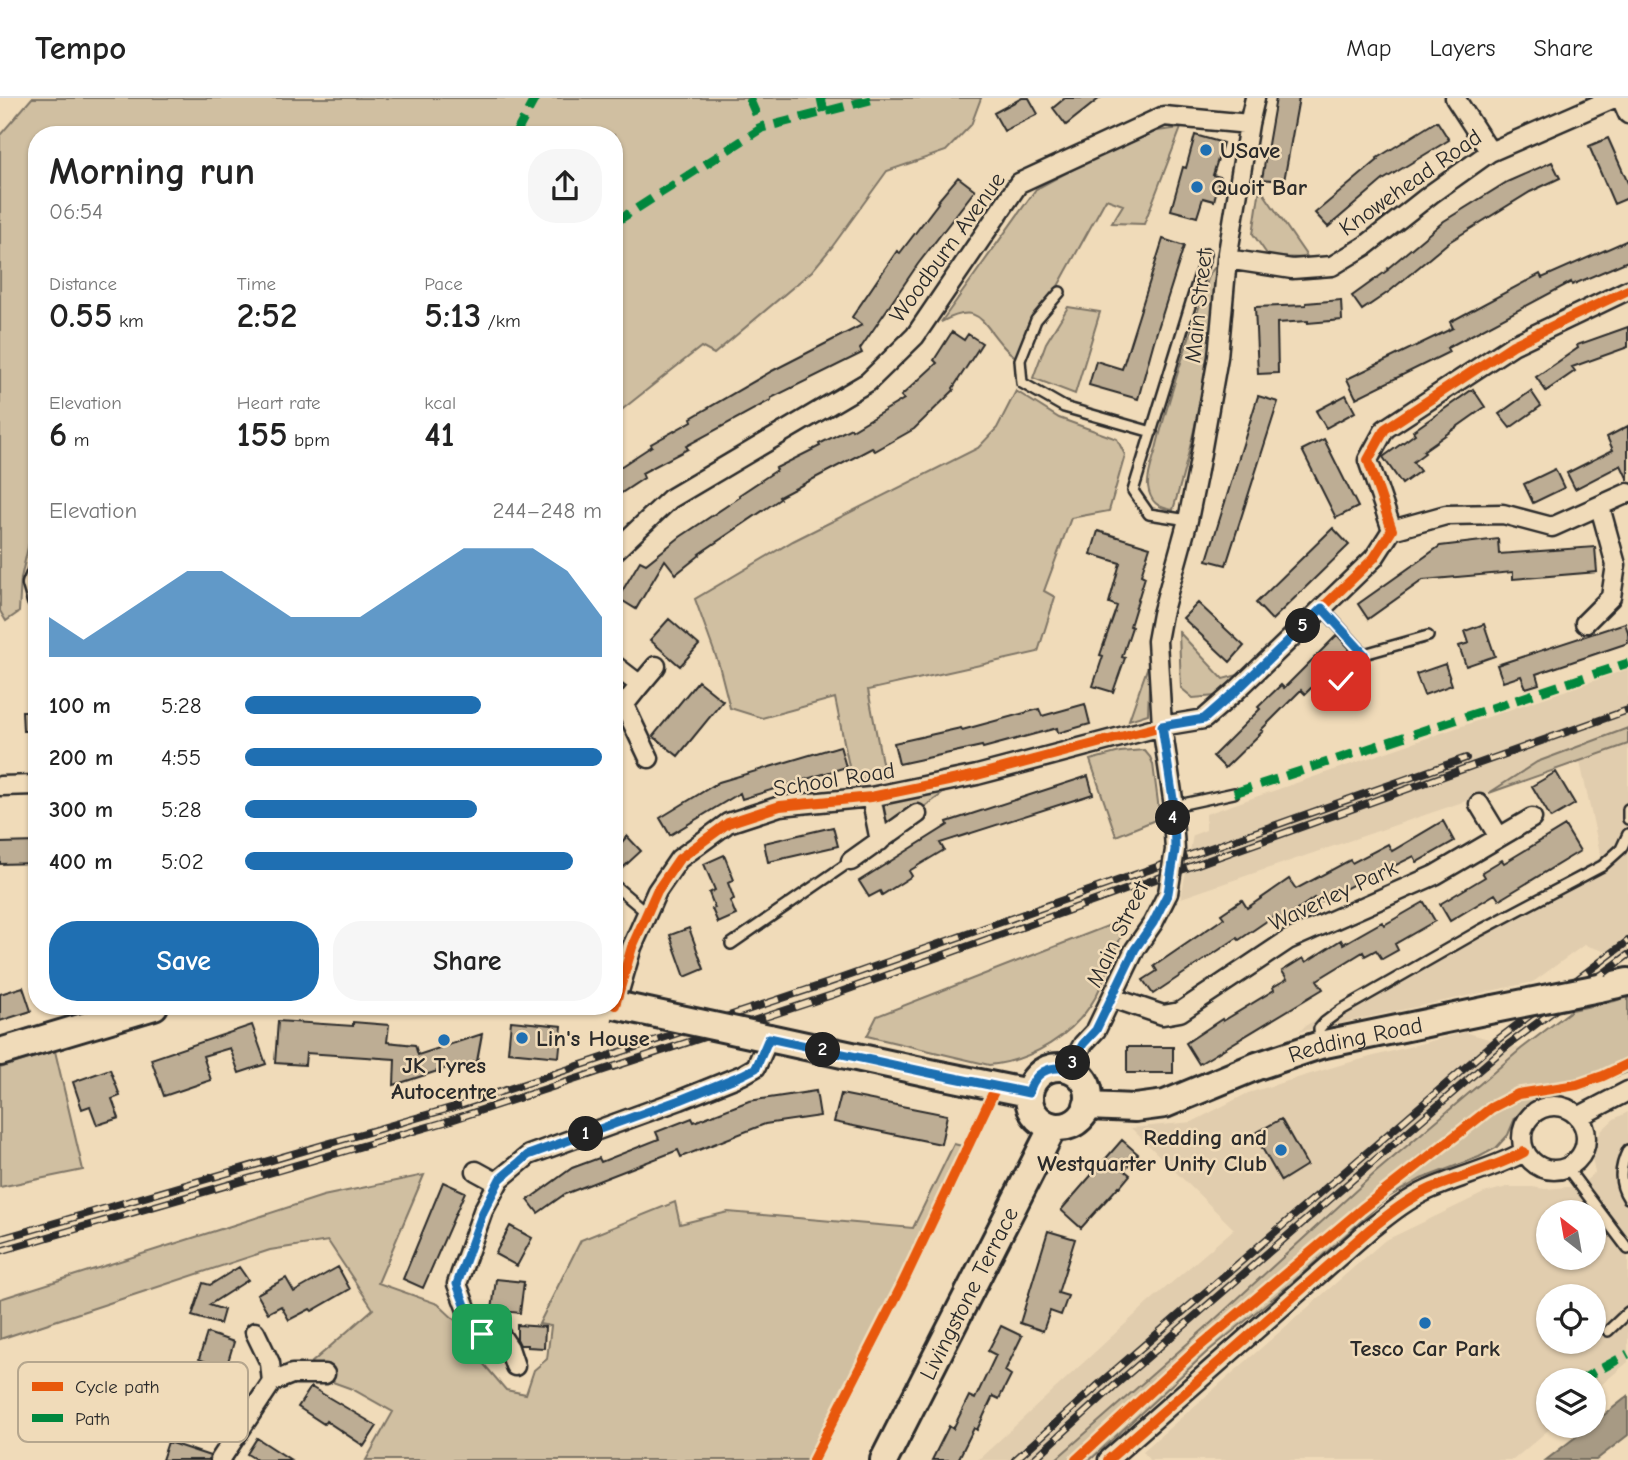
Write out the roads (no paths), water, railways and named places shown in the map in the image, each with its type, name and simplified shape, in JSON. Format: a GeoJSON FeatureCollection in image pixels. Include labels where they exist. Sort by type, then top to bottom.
{"type":"FeatureCollection","features":[{"type":"Feature","properties":{"kind":"main road","name":"Redding Road"},"geometry":{"type":"LineString","coordinates":[[1087,1106],[1135,1108],[1165,1104],[1257,1066],[1320,1045],[1628,982]]}},
{"type":"Feature","properties":{"kind":"main road"},"geometry":{"type":"LineString","coordinates":[[623,1007],[1029,1093]]}},
{"type":"Feature","properties":{"kind":"main road"},"geometry":{"type":"LineString","coordinates":[[0,1052],[124,1015]]}},
{"type":"Feature","properties":{"kind":"main road"},"geometry":{"type":"LineString","coordinates":[[1049,1068],[1069,1069],[1085,1081],[1088,1091],[1087,1106],[1073,1124],[1053,1127],[1036,1117],[1031,1109],[1029,1093],[1040,1073],[1049,1068]]}},
{"type":"Feature","properties":{"kind":"main road","name":"Livingstone Terrace"},"geometry":{"type":"LineString","coordinates":[[884,1460],[1053,1127]]}},
{"type":"Feature","properties":{"kind":"street","name":"Main Street"},"geometry":{"type":"LineString","coordinates":[[1069,1069],[1083,1044],[1096,1030],[1135,949],[1153,923],[1168,893],[1175,850],[1174,812],[1162,726],[1157,641],[1161,614],[1188,520],[1218,357],[1227,259],[1248,124],[1255,98]]}},
{"type":"Feature","properties":{"kind":"street"},"geometry":{"type":"LineString","coordinates":[[1455,98],[1490,152]]}},
{"type":"Feature","properties":{"kind":"street","name":"Knowehead Road"},"geometry":{"type":"LineString","coordinates":[[1227,259],[1292,269],[1332,266],[1365,246],[1490,152],[1614,98]]}},
{"type":"Feature","properties":{"kind":"street"},"geometry":{"type":"LineString","coordinates":[[1621,98],[1628,114]]}},
{"type":"Feature","properties":{"kind":"street","name":"Woodburn Avenue"},"geometry":{"type":"LineString","coordinates":[[623,543],[670,499],[868,382],[915,336],[1020,183],[1164,116],[1248,124]]}},
{"type":"Feature","properties":{"kind":"street"},"geometry":{"type":"LineString","coordinates":[[1628,290],[1513,345],[1385,429],[1368,460],[1391,530],[1446,515],[1503,514],[1552,527],[1628,493]]}},
{"type":"Feature","properties":{"kind":"street"},"geometry":{"type":"LineString","coordinates":[[1585,623],[1612,597],[1616,565],[1600,507]]}},
{"type":"Feature","properties":{"kind":"street","name":"School Road"},"geometry":{"type":"LineString","coordinates":[[623,978],[632,947],[657,891],[679,859],[729,822],[780,806],[871,797],[977,775],[1162,726],[1204,719],[1374,558],[1391,530]]}},
{"type":"Feature","properties":{"kind":"street"},"geometry":{"type":"LineString","coordinates":[[649,758],[624,705],[656,666]]}},
{"type":"Feature","properties":{"kind":"street"},"geometry":{"type":"LineString","coordinates":[[623,672],[640,685]]}},
{"type":"Feature","properties":{"kind":"street"},"geometry":{"type":"LineString","coordinates":[[0,786],[28,785]]}},
{"type":"Feature","properties":{"kind":"street","name":"School Road"},"geometry":{"type":"LineString","coordinates":[[871,797],[880,841]]}},
{"type":"Feature","properties":{"kind":"street"},"geometry":{"type":"LineString","coordinates":[[1479,804],[1499,837]]}},
{"type":"Feature","properties":{"kind":"street"},"geometry":{"type":"LineString","coordinates":[[851,861],[917,814]]}},
{"type":"Feature","properties":{"kind":"street","name":"Waverley Park"},"geometry":{"type":"LineString","coordinates":[[1113,998],[1163,1015],[1180,1012],[1288,940],[1435,875],[1532,818]]}},
{"type":"Feature","properties":{"kind":"street"},"geometry":{"type":"LineString","coordinates":[[515,1366],[509,1348],[499,1333],[476,1334],[456,1305],[457,1284],[483,1212],[500,1179],[528,1155],[680,1100],[756,1068],[769,1038]]}},
{"type":"Feature","properties":{"kind":"street"},"geometry":{"type":"LineString","coordinates":[[1578,1117],[1628,1091]]}},
{"type":"Feature","properties":{"kind":"street"},"geometry":{"type":"LineString","coordinates":[[1544,1107],[1565,1108],[1575,1113],[1582,1122],[1586,1144],[1576,1162],[1567,1168],[1557,1171],[1537,1167],[1524,1152],[1522,1130],[1534,1112],[1544,1107]]}},
{"type":"Feature","properties":{"kind":"street"},"geometry":{"type":"LineString","coordinates":[[1108,1460],[1402,1204],[1427,1191],[1506,1162],[1524,1152]]}},
{"type":"Feature","properties":{"kind":"street"},"geometry":{"type":"LineString","coordinates":[[476,1171],[498,1183]]}},
{"type":"Feature","properties":{"kind":"street"},"geometry":{"type":"LineString","coordinates":[[256,1332],[270,1363],[272,1382]]}},
{"type":"Feature","properties":{"kind":"street"},"geometry":{"type":"LineString","coordinates":[[248,1418],[272,1382],[292,1374],[325,1374]]}},
{"type":"Feature","properties":{"kind":"street"},"geometry":{"type":"LineString","coordinates":[[220,1460],[232,1442]]}},
{"type":"Feature","properties":{"kind":"lane","name":"Main Street"},"geometry":{"type":"LineString","coordinates":[[1188,520],[1149,514],[1133,491],[1206,254]]}},
{"type":"Feature","properties":{"kind":"lane"},"geometry":{"type":"LineString","coordinates":[[1060,292],[1036,320],[1020,360],[1022,383],[1064,407],[1152,432]]}},
{"type":"Feature","properties":{"kind":"lane"},"geometry":{"type":"LineString","coordinates":[[1322,608],[1364,654]]}},
{"type":"Feature","properties":{"kind":"lane"},"geometry":{"type":"LineString","coordinates":[[1333,691],[1364,654],[1428,636]]}},
{"type":"Feature","properties":{"kind":"lane"},"geometry":{"type":"LineString","coordinates":[[1174,812],[1234,793]]}},
{"type":"Feature","properties":{"kind":"lane"},"geometry":{"type":"LineString","coordinates":[[1628,809],[1628,819]]}},
{"type":"Feature","properties":{"kind":"lane"},"geometry":{"type":"LineString","coordinates":[[1320,1045],[1319,1029],[1341,1010],[1479,931],[1602,866],[1621,849],[1628,834]]}},
{"type":"Feature","properties":{"kind":"lane"},"geometry":{"type":"LineString","coordinates":[[731,944],[851,861]]}},
{"type":"Feature","properties":{"kind":"lane"},"geometry":{"type":"LineString","coordinates":[[623,893],[647,913]]}},
{"type":"Feature","properties":{"kind":"lane"},"geometry":{"type":"LineString","coordinates":[[1628,1150],[1621,1172],[1621,1184],[1628,1198]]}},
{"type":"Feature","properties":{"kind":"lane"},"geometry":{"type":"LineString","coordinates":[[1567,1168],[1628,1249]]}},
{"type":"Feature","properties":{"kind":"lane"},"geometry":{"type":"LineString","coordinates":[[1608,1331],[1628,1312]]}},
{"type":"Feature","properties":{"kind":"railway"},"geometry":{"type":"LineString","coordinates":[[0,1251],[445,1122],[832,995],[1628,710]]}},
{"type":"Feature","properties":{"kind":"railway"},"geometry":{"type":"LineString","coordinates":[[0,1239],[461,1105],[828,983],[1466,758]]}},
{"type":"Feature","properties":{"kind":"railway"},"geometry":{"type":"LineString","coordinates":[[1015,1460],[1496,1041],[1628,941]]}},
{"type":"Feature","properties":{"kind":"railway"},"geometry":{"type":"LineString","coordinates":[[1033,1460],[1113,1387],[1508,1045],[1628,955]]}},
{"type":"Feature","properties":{"kind":"place","name":"USave"},"geometry":{"type":"Point","coordinates":[1206,150]}},
{"type":"Feature","properties":{"kind":"place","name":"Quoit Bar"},"geometry":{"type":"Point","coordinates":[1197,187]}},
{"type":"Feature","properties":{"kind":"place","name":"Lin's House"},"geometry":{"type":"Point","coordinates":[522,1038]}},
{"type":"Feature","properties":{"kind":"place","name":"JK Tyres Autocentre"},"geometry":{"type":"Point","coordinates":[444,1040]}},
{"type":"Feature","properties":{"kind":"place","name":"Redding and Westquarter Unity Club"},"geometry":{"type":"Point","coordinates":[1281,1150]}},
{"type":"Feature","properties":{"kind":"place","name":"Tesco Car Park"},"geometry":{"type":"Point","coordinates":[1425,1323]}}]}
